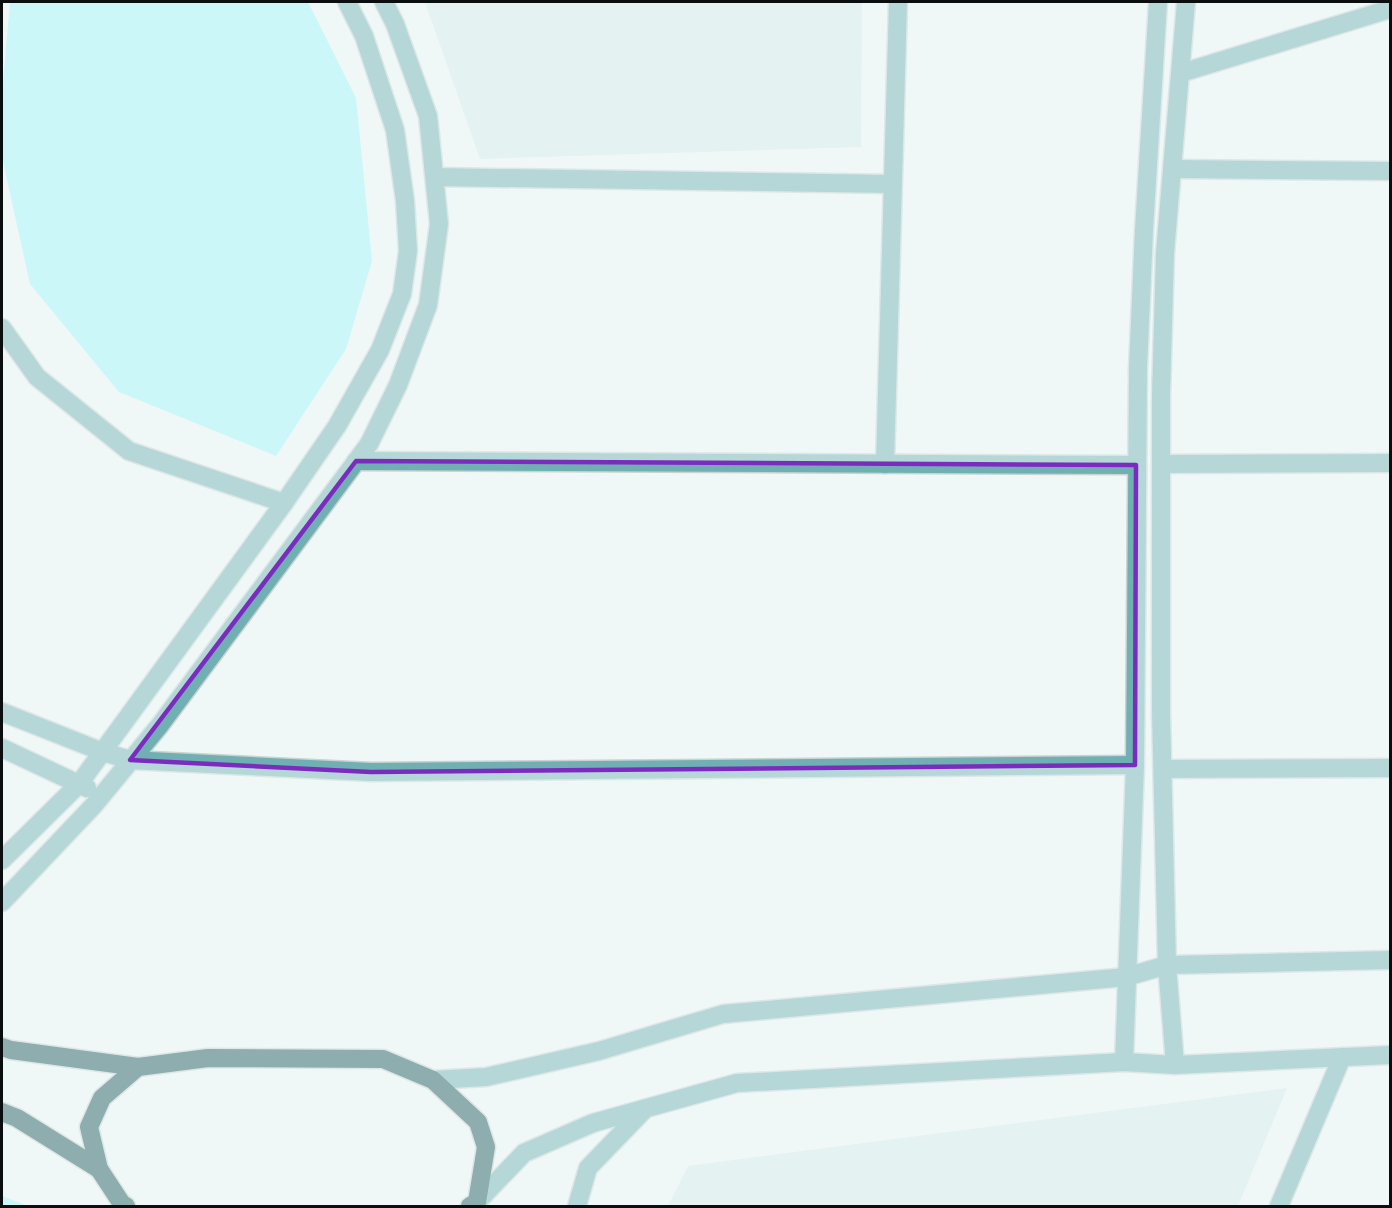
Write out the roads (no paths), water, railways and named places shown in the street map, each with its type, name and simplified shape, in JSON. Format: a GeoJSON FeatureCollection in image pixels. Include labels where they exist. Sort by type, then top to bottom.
{"type":"FeatureCollection","features":[{"type":"Feature","properties":{"kind":"highway"},"geometry":{"type":"LineString","coordinates":[[2,1047],[138,1066],[208,1058],[383,1059],[433,1080],[478,1122],[486,1147],[475,1205]]}},
{"type":"Feature","properties":{"kind":"highway"},"geometry":{"type":"LineString","coordinates":[[123,1206],[99,1169],[89,1127],[102,1098],[138,1066]]}},
{"type":"Feature","properties":{"kind":"highway"},"geometry":{"type":"LineString","coordinates":[[2,1112],[17,1118],[99,1169]]}},
{"type":"Feature","properties":{"kind":"street"},"geometry":{"type":"LineString","coordinates":[[2,860],[79,784],[103,752],[284,503],[337,426],[380,350],[402,294],[408,251],[405,201],[396,130],[363,36],[347,2]]}},
{"type":"Feature","properties":{"kind":"street"},"geometry":{"type":"LineString","coordinates":[[2,902],[101,796],[160,725],[369,444],[398,385],[428,305],[439,224],[428,116],[395,24],[384,2]]}},
{"type":"Feature","properties":{"kind":"street"},"geometry":{"type":"LineString","coordinates":[[885,464],[898,2]]}},
{"type":"Feature","properties":{"kind":"street"},"geometry":{"type":"LineString","coordinates":[[1124,1062],[1135,765],[1136,465],[1144,230],[1158,2]]}},
{"type":"Feature","properties":{"kind":"street"},"geometry":{"type":"LineString","coordinates":[[1175,1065],[1167,965],[1161,713],[1161,464],[1165,253],[1186,2]]}},
{"type":"Feature","properties":{"kind":"street"},"geometry":{"type":"LineString","coordinates":[[1181,73],[1390,9]]}},
{"type":"Feature","properties":{"kind":"street"},"geometry":{"type":"LineString","coordinates":[[1173,169],[1390,171]]}},
{"type":"Feature","properties":{"kind":"street"},"geometry":{"type":"LineString","coordinates":[[435,177],[892,184]]}},
{"type":"Feature","properties":{"kind":"street"},"geometry":{"type":"LineString","coordinates":[[2,328],[37,377],[129,451],[284,503]]}},
{"type":"Feature","properties":{"kind":"street"},"geometry":{"type":"LineString","coordinates":[[356,461],[1136,465]]}},
{"type":"Feature","properties":{"kind":"street"},"geometry":{"type":"LineString","coordinates":[[1161,464],[1390,463]]}},
{"type":"Feature","properties":{"kind":"street"},"geometry":{"type":"LineString","coordinates":[[2,712],[103,752],[130,760],[371,772],[1135,765]]}},
{"type":"Feature","properties":{"kind":"street"},"geometry":{"type":"LineString","coordinates":[[2,748],[101,796]]}},
{"type":"Feature","properties":{"kind":"street"},"geometry":{"type":"LineString","coordinates":[[1163,769],[1390,768]]}},
{"type":"Feature","properties":{"kind":"street"},"geometry":{"type":"LineString","coordinates":[[433,1080],[486,1077],[599,1051],[723,1014],[1126,977],[1167,965],[1390,960]]}},
{"type":"Feature","properties":{"kind":"street"},"geometry":{"type":"LineString","coordinates":[[475,1205],[524,1153],[593,1123],[737,1083],[1124,1062],[1175,1065],[1390,1055]]}},
{"type":"Feature","properties":{"kind":"street"},"geometry":{"type":"LineString","coordinates":[[1279,1206],[1342,1057]]}},
{"type":"Feature","properties":{"kind":"street"},"geometry":{"type":"LineString","coordinates":[[577,1206],[588,1168],[645,1109]]}}]}
